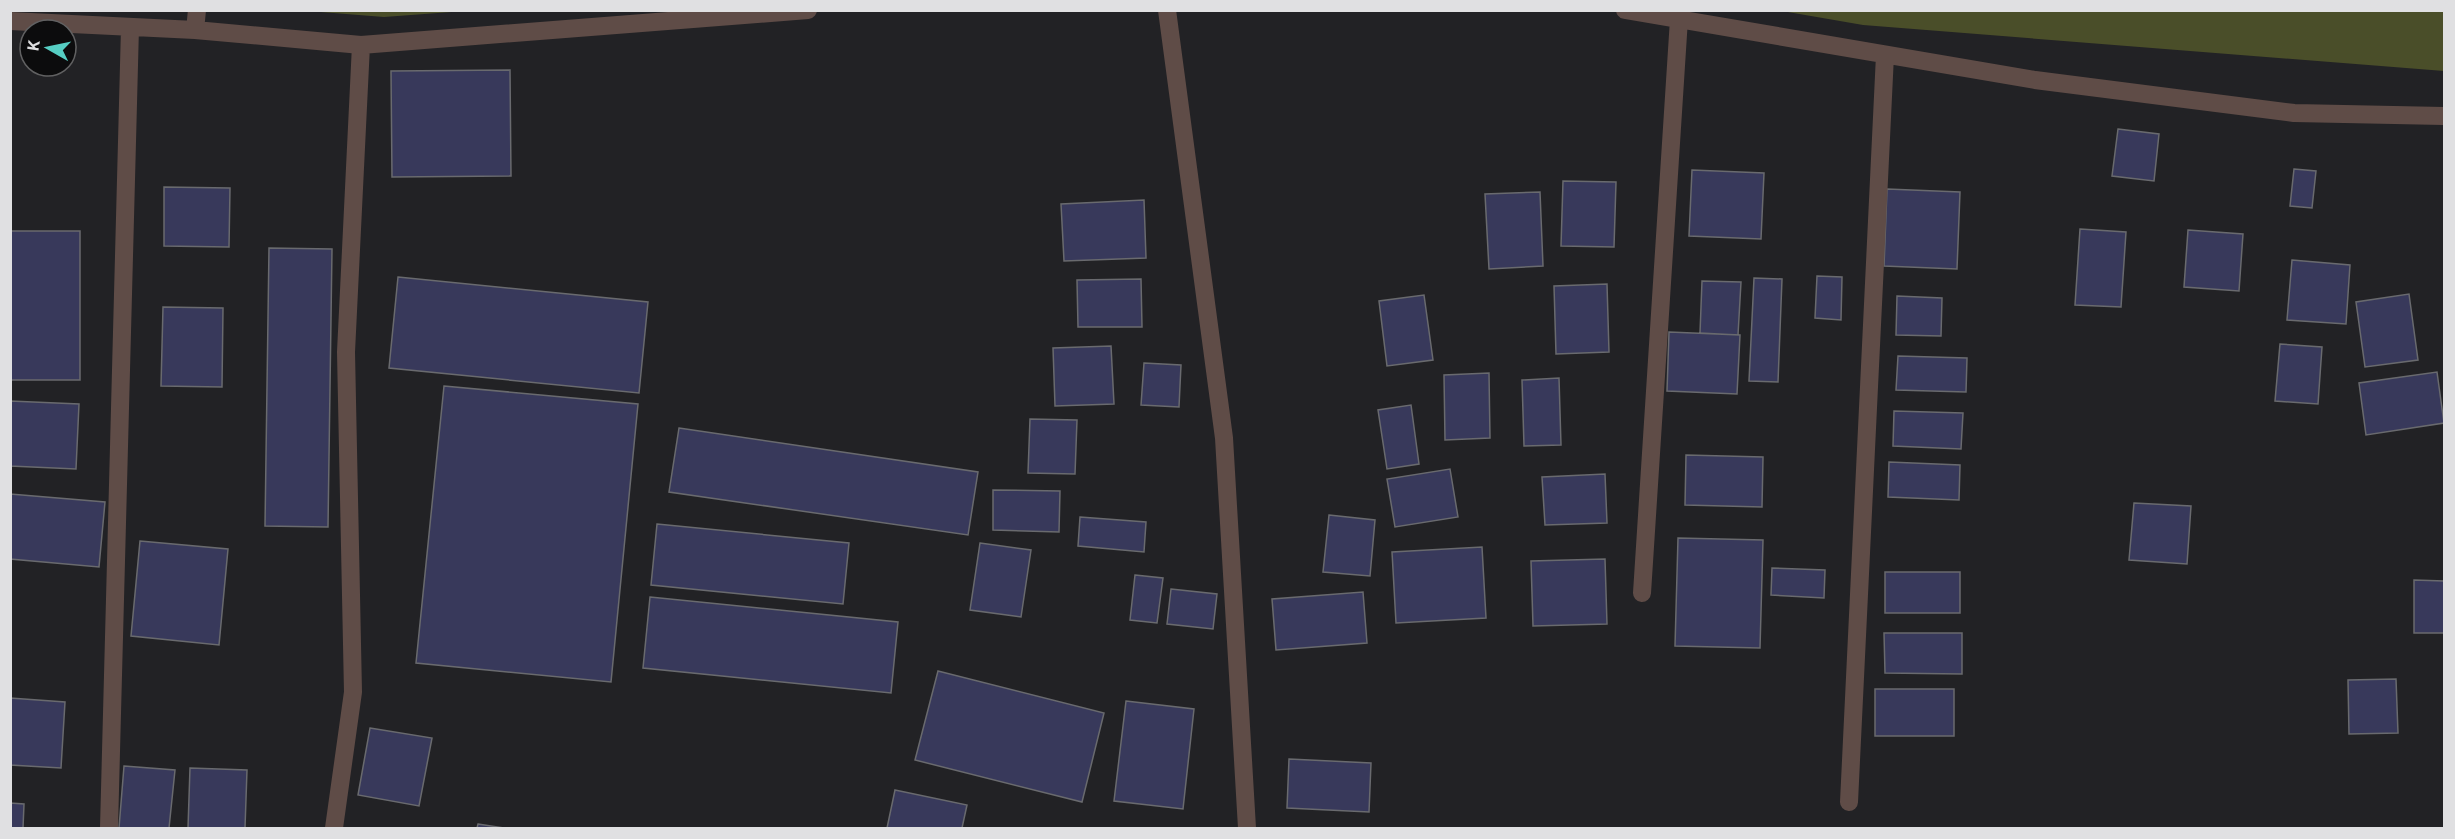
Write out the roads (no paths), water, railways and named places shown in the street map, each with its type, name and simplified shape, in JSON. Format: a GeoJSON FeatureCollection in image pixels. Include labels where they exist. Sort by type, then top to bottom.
{"type":"FeatureCollection","features":[{"type":"Feature","properties":{"kind":"street"},"geometry":{"type":"LineString","coordinates":[[195,30],[197,10]]}},
{"type":"Feature","properties":{"kind":"street"},"geometry":{"type":"LineString","coordinates":[[10,21],[195,30],[362,45],[808,10]]}},
{"type":"Feature","properties":{"kind":"street"},"geometry":{"type":"LineString","coordinates":[[1167,10],[1224,438],[1247,828]]}},
{"type":"Feature","properties":{"kind":"street"},"geometry":{"type":"LineString","coordinates":[[1625,10],[2035,80],[2294,112],[2445,116]]}},
{"type":"Feature","properties":{"kind":"street"},"geometry":{"type":"LineString","coordinates":[[1642,593],[1678,20]]}},
{"type":"Feature","properties":{"kind":"street"},"geometry":{"type":"LineString","coordinates":[[108,828],[130,27]]}},
{"type":"Feature","properties":{"kind":"street"},"geometry":{"type":"LineString","coordinates":[[334,828],[353,692],[346,352],[362,45]]}},
{"type":"Feature","properties":{"kind":"street"},"geometry":{"type":"LineString","coordinates":[[1849,802],[1884,55]]}}]}
